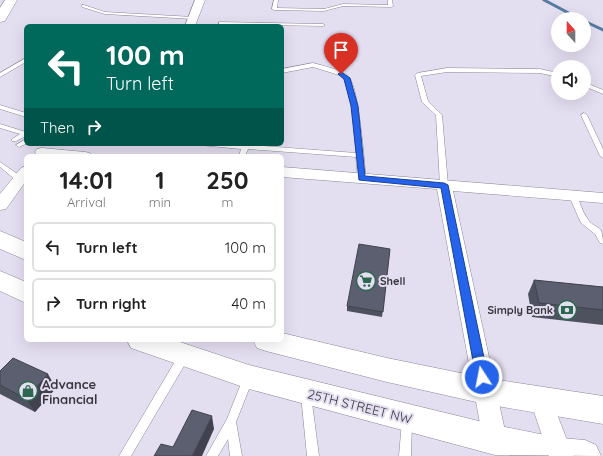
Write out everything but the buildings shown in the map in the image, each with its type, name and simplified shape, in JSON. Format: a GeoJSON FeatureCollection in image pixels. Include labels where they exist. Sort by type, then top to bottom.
{"type":"FeatureCollection","features":[{"type":"Feature","properties":{"kind":"highway"},"geometry":{"type":"LineString","coordinates":[[0,18],[10,0]]}},
{"type":"Feature","properties":{"kind":"highway"},"geometry":{"type":"LineString","coordinates":[[0,239],[24,251]]}},
{"type":"Feature","properties":{"kind":"highway"},"geometry":{"type":"LineString","coordinates":[[0,280],[24,292]]}},
{"type":"Feature","properties":{"kind":"highway","name":"25TH STREET NW"},"geometry":{"type":"LineString","coordinates":[[146,342],[249,377],[495,440],[569,455]]}},
{"type":"Feature","properties":{"kind":"highway"},"geometry":{"type":"LineString","coordinates":[[274,342],[485,392],[603,410]]}},
{"type":"Feature","properties":{"kind":"street"},"geometry":{"type":"LineString","coordinates":[[192,22],[200,0]]}},
{"type":"Feature","properties":{"kind":"street"},"geometry":{"type":"LineString","coordinates":[[44,151],[69,154]]}},
{"type":"Feature","properties":{"kind":"street"},"geometry":{"type":"LineString","coordinates":[[284,172],[603,198]]}},
{"type":"Feature","properties":{"kind":"street"},"geometry":{"type":"LineString","coordinates":[[0,205],[24,177]]}},
{"type":"Feature","properties":{"kind":"street"},"geometry":{"type":"LineString","coordinates":[[444,185],[495,440]]}},
{"type":"Feature","properties":{"kind":"street"},"geometry":{"type":"LineString","coordinates":[[541,400],[569,455]]}},
{"type":"Feature","properties":{"kind":"lane"},"geometry":{"type":"LineString","coordinates":[[276,0],[274,9],[324,10],[343,5],[391,6],[390,0]]}},
{"type":"Feature","properties":{"kind":"lane"},"geometry":{"type":"LineString","coordinates":[[84,6],[105,13],[192,22]]}},
{"type":"Feature","properties":{"kind":"lane"},"geometry":{"type":"LineString","coordinates":[[221,23],[323,24]]}},
{"type":"Feature","properties":{"kind":"lane"},"geometry":{"type":"LineString","coordinates":[[0,75],[24,61]]}},
{"type":"Feature","properties":{"kind":"lane"},"geometry":{"type":"LineString","coordinates":[[284,71],[313,65],[341,74],[346,78],[355,106],[362,179]]}},
{"type":"Feature","properties":{"kind":"lane"},"geometry":{"type":"LineString","coordinates":[[444,185],[439,115],[425,102],[418,75],[447,70],[540,71],[551,73]]}},
{"type":"Feature","properties":{"kind":"lane"},"geometry":{"type":"LineString","coordinates":[[591,87],[603,92]]}},
{"type":"Feature","properties":{"kind":"lane"},"geometry":{"type":"LineString","coordinates":[[0,106],[24,114]]}},
{"type":"Feature","properties":{"kind":"lane"},"geometry":{"type":"LineString","coordinates":[[584,115],[603,156]]}},
{"type":"Feature","properties":{"kind":"lane"},"geometry":{"type":"LineString","coordinates":[[0,126],[24,135]]}},
{"type":"Feature","properties":{"kind":"lane"},"geometry":{"type":"LineString","coordinates":[[6,134],[14,130]]}},
{"type":"Feature","properties":{"kind":"lane"},"geometry":{"type":"LineString","coordinates":[[16,142],[24,137]]}},
{"type":"Feature","properties":{"kind":"lane"},"geometry":{"type":"LineString","coordinates":[[245,146],[360,155]]}},
{"type":"Feature","properties":{"kind":"lane"},"geometry":{"type":"LineString","coordinates":[[0,164],[24,177]]}},
{"type":"Feature","properties":{"kind":"lane"},"geometry":{"type":"LineString","coordinates":[[573,196],[584,221],[600,232],[603,241]]}},
{"type":"Feature","properties":{"kind":"lane"},"geometry":{"type":"LineString","coordinates":[[124,456],[184,355]]}},
{"type":"Feature","properties":{"kind":"lane"},"geometry":{"type":"LineString","coordinates":[[212,456],[231,422],[249,377]]}},
{"type":"Feature","properties":{"kind":"lane"},"geometry":{"type":"LineString","coordinates":[[306,392],[313,456]]}},
{"type":"Feature","properties":{"kind":"lane"},"geometry":{"type":"LineString","coordinates":[[405,456],[407,418]]}},
{"type":"Feature","properties":{"kind":"lane"},"geometry":{"type":"LineString","coordinates":[[231,422],[236,456]]}},
{"type":"Feature","properties":{"kind":"waterway"},"geometry":{"type":"LineString","coordinates":[[544,0],[567,12]]}},
{"type":"Feature","properties":{"kind":"waterway"},"geometry":{"type":"LineString","coordinates":[[591,24],[603,30]]}},
{"type":"Feature","properties":{"kind":"place","name":"Shell"},"geometry":{"type":"Point","coordinates":[366,281]}},
{"type":"Feature","properties":{"kind":"place","name":"Simply Bank"},"geometry":{"type":"Point","coordinates":[567,310]}},
{"type":"Feature","properties":{"kind":"place","name":"Advance Financial"},"geometry":{"type":"Point","coordinates":[28,391]}},
{"type":"Feature","properties":{"kind":"route"},"geometry":{"type":"LineString","coordinates":[[341,74],[346,78],[355,106],[362,179],[444,185],[482,377]]}}]}
